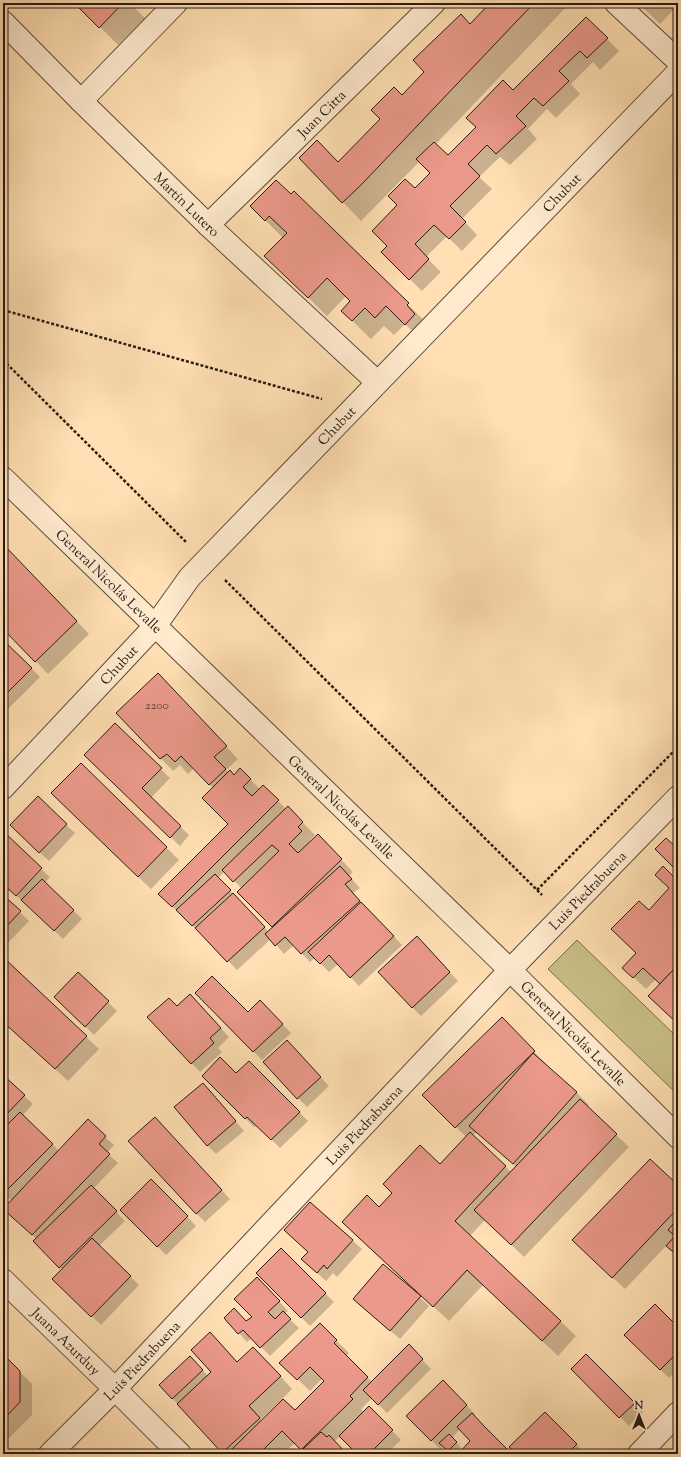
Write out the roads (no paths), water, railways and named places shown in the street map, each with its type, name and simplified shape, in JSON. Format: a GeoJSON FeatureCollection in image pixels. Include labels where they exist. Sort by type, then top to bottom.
{"type":"FeatureCollection","features":[{"type":"Feature","properties":{"kind":"street"},"geometry":{"type":"LineString","coordinates":[[81,101],[176,3]]}},
{"type":"Feature","properties":{"kind":"street","name":"Juan Citta"},"geometry":{"type":"LineString","coordinates":[[208,224],[434,3]]}},
{"type":"Feature","properties":{"kind":"street"},"geometry":{"type":"LineString","coordinates":[[616,3],[678,61]]}},
{"type":"Feature","properties":{"kind":"street","name":"Martín Lutero"},"geometry":{"type":"LineString","coordinates":[[3,22],[81,101],[208,224],[377,382]]}},
{"type":"Feature","properties":{"kind":"street","name":"Chubut"},"geometry":{"type":"LineString","coordinates":[[3,788],[156,626],[190,577],[205,561],[678,72]]}},
{"type":"Feature","properties":{"kind":"street","name":"General Nicolás Levalle"},"geometry":{"type":"LineString","coordinates":[[3,478],[510,970],[678,1137]]}},
{"type":"Feature","properties":{"kind":"street","name":"Luis Piedrabuena"},"geometry":{"type":"LineString","coordinates":[[50,1454],[115,1389],[510,970],[678,797]]}},
{"type":"Feature","properties":{"kind":"street","name":"Juana Azurduy"},"geometry":{"type":"LineString","coordinates":[[3,1280],[180,1454]]}},
{"type":"Feature","properties":{"kind":"street"},"geometry":{"type":"LineString","coordinates":[[639,1454],[678,1413]]}}]}
